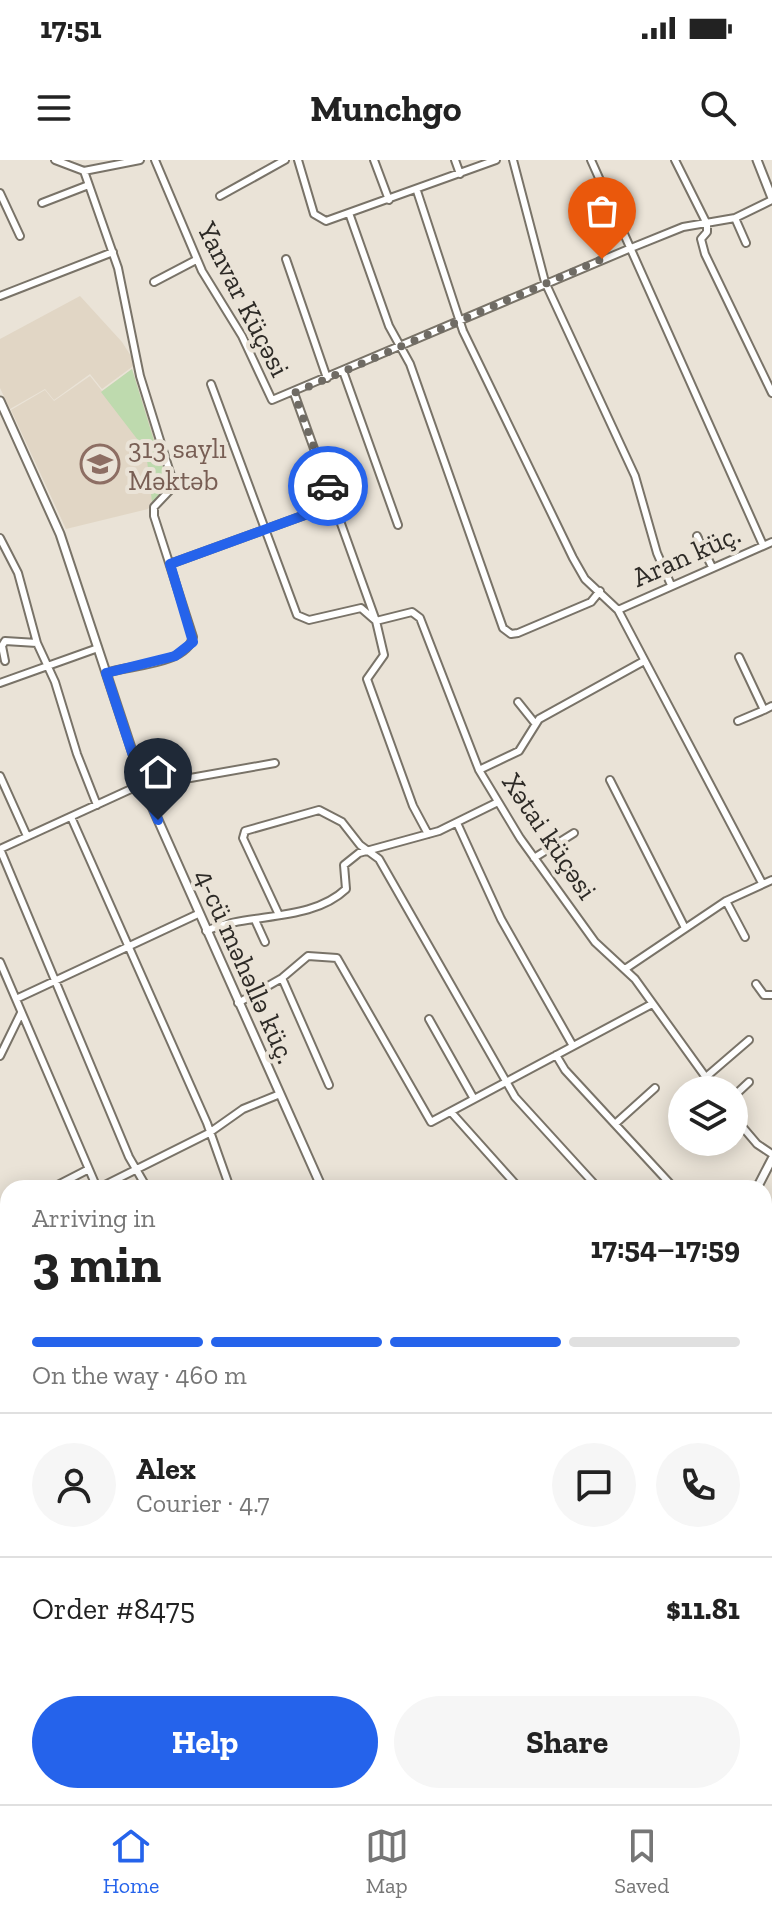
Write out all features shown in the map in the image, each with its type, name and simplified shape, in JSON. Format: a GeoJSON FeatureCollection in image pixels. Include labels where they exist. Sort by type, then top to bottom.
{"type":"FeatureCollection","features":[{"type":"Feature","properties":{"kind":"street"},"geometry":{"type":"LineString","coordinates":[[57,160],[84,171],[140,160]]}},
{"type":"Feature","properties":{"kind":"street","name":"Yanvar Küçəsi"},"geometry":{"type":"LineString","coordinates":[[155,160],[196,260],[221,307],[242,336],[269,398],[277,400],[545,282],[683,227],[735,218],[772,199]]}},
{"type":"Feature","properties":{"kind":"street"},"geometry":{"type":"LineString","coordinates":[[220,196],[285,160]]}},
{"type":"Feature","properties":{"kind":"street"},"geometry":{"type":"LineString","coordinates":[[298,160],[317,218],[326,221],[417,191],[496,160]]}},
{"type":"Feature","properties":{"kind":"street"},"geometry":{"type":"LineString","coordinates":[[374,160],[389,200]]}},
{"type":"Feature","properties":{"kind":"street"},"geometry":{"type":"LineString","coordinates":[[455,160],[460,174]]}},
{"type":"Feature","properties":{"kind":"street"},"geometry":{"type":"LineString","coordinates":[[513,160],[545,282],[635,476],[657,553],[671,585]]}},
{"type":"Feature","properties":{"kind":"street"},"geometry":{"type":"LineString","coordinates":[[591,160],[763,545]]}},
{"type":"Feature","properties":{"kind":"street"},"geometry":{"type":"LineString","coordinates":[[675,160],[707,224],[707,232],[701,239],[705,254],[772,393]]}},
{"type":"Feature","properties":{"kind":"street"},"geometry":{"type":"LineString","coordinates":[[757,160],[772,199]]}},
{"type":"Feature","properties":{"kind":"street"},"geometry":{"type":"LineString","coordinates":[[84,171],[86,186],[113,252],[147,402],[172,479],[170,490],[154,507],[193,642],[175,656],[106,673]]}},
{"type":"Feature","properties":{"kind":"street"},"geometry":{"type":"LineString","coordinates":[[42,203],[86,186]]}},
{"type":"Feature","properties":{"kind":"street"},"geometry":{"type":"LineString","coordinates":[[417,191],[459,321],[573,558],[585,579],[618,610],[762,883]]}},
{"type":"Feature","properties":{"kind":"street"},"geometry":{"type":"LineString","coordinates":[[1,198],[20,236]]}},
{"type":"Feature","properties":{"kind":"street"},"geometry":{"type":"LineString","coordinates":[[349,213],[389,326],[401,346],[503,628],[511,634],[518,633],[591,602],[600,591]]}},
{"type":"Feature","properties":{"kind":"street"},"geometry":{"type":"LineString","coordinates":[[735,218],[746,243]]}},
{"type":"Feature","properties":{"kind":"street"},"geometry":{"type":"LineString","coordinates":[[0,296],[113,252]]}},
{"type":"Feature","properties":{"kind":"street"},"geometry":{"type":"LineString","coordinates":[[286,259],[327,378]]}},
{"type":"Feature","properties":{"kind":"street"},"geometry":{"type":"LineString","coordinates":[[154,282],[196,260]]}},
{"type":"Feature","properties":{"kind":"street"},"geometry":{"type":"LineString","coordinates":[[343,371],[398,525]]}},
{"type":"Feature","properties":{"kind":"street","name":"Xətai küçəsi"},"geometry":{"type":"LineString","coordinates":[[211,384],[297,615],[309,620],[361,608],[376,621],[412,612],[420,618],[479,770],[498,802],[595,942],[625,969],[705,1076]]}},
{"type":"Feature","properties":{"kind":"street"},"geometry":{"type":"LineString","coordinates":[[294,393],[376,621],[384,655],[367,679],[413,806],[428,834]]}},
{"type":"Feature","properties":{"kind":"street","name":"4-cü məhəllə küç."},"geometry":{"type":"LineString","coordinates":[[0,401],[60,534],[142,784],[318,1180]]}},
{"type":"Feature","properties":{"kind":"street"},"geometry":{"type":"LineString","coordinates":[[170,564],[335,504]]}},
{"type":"Feature","properties":{"kind":"street"},"geometry":{"type":"LineString","coordinates":[[697,536],[711,565]]}},
{"type":"Feature","properties":{"kind":"street"},"geometry":{"type":"LineString","coordinates":[[0,538],[18,573],[37,643],[97,805]]}},
{"type":"Feature","properties":{"kind":"street","name":"Aran küç."},"geometry":{"type":"LineString","coordinates":[[618,610],[711,565],[772,542]]}},
{"type":"Feature","properties":{"kind":"street"},"geometry":{"type":"LineString","coordinates":[[5,661],[2,646],[5,641],[37,643]]}},
{"type":"Feature","properties":{"kind":"street"},"geometry":{"type":"LineString","coordinates":[[0,683],[98,648]]}},
{"type":"Feature","properties":{"kind":"street"},"geometry":{"type":"LineString","coordinates":[[739,657],[764,710]]}},
{"type":"Feature","properties":{"kind":"street"},"geometry":{"type":"LineString","coordinates":[[479,770],[519,751],[534,722],[644,661]]}},
{"type":"Feature","properties":{"kind":"street"},"geometry":{"type":"LineString","coordinates":[[518,702],[534,722]]}},
{"type":"Feature","properties":{"kind":"street"},"geometry":{"type":"LineString","coordinates":[[738,721],[772,706]]}},
{"type":"Feature","properties":{"kind":"street"},"geometry":{"type":"LineString","coordinates":[[146,793],[179,780],[275,763]]}},
{"type":"Feature","properties":{"kind":"street"},"geometry":{"type":"LineString","coordinates":[[0,776],[27,836]]}},
{"type":"Feature","properties":{"kind":"street"},"geometry":{"type":"LineString","coordinates":[[610,780],[685,928]]}},
{"type":"Feature","properties":{"kind":"street"},"geometry":{"type":"LineString","coordinates":[[142,784],[0,849],[143,1180]]}},
{"type":"Feature","properties":{"kind":"street"},"geometry":{"type":"LineString","coordinates":[[206,931],[279,915],[343,893],[347,885],[344,865],[368,850],[428,834],[498,802]]}},
{"type":"Feature","properties":{"kind":"street"},"geometry":{"type":"LineString","coordinates":[[279,915],[243,838],[245,831],[319,810],[338,818],[385,866],[506,1082],[540,1128],[590,1180]]}},
{"type":"Feature","properties":{"kind":"street"},"geometry":{"type":"LineString","coordinates":[[71,817],[227,1180]]}},
{"type":"Feature","properties":{"kind":"street"},"geometry":{"type":"LineString","coordinates":[[457,823],[501,919],[573,1046]]}},
{"type":"Feature","properties":{"kind":"street"},"geometry":{"type":"LineString","coordinates":[[534,858],[574,833]]}},
{"type":"Feature","properties":{"kind":"street"},"geometry":{"type":"LineString","coordinates":[[625,969],[726,901],[772,880]]}},
{"type":"Feature","properties":{"kind":"street"},"geometry":{"type":"LineString","coordinates":[[726,901],[745,937]]}},
{"type":"Feature","properties":{"kind":"street"},"geometry":{"type":"LineString","coordinates":[[16,999],[198,914]]}},
{"type":"Feature","properties":{"kind":"street"},"geometry":{"type":"LineString","coordinates":[[255,920],[265,942]]}},
{"type":"Feature","properties":{"kind":"street"},"geometry":{"type":"LineString","coordinates":[[238,1003],[282,978],[308,956],[337,958],[428,1120],[436,1121],[652,1004]]}},
{"type":"Feature","properties":{"kind":"street"},"geometry":{"type":"LineString","coordinates":[[0,962],[93,1180]]}},
{"type":"Feature","properties":{"kind":"street"},"geometry":{"type":"LineString","coordinates":[[282,978],[329,1085]]}},
{"type":"Feature","properties":{"kind":"street"},"geometry":{"type":"LineString","coordinates":[[756,984],[764,995],[772,995]]}},
{"type":"Feature","properties":{"kind":"street"},"geometry":{"type":"LineString","coordinates":[[0,1056],[21,1013]]}},
{"type":"Feature","properties":{"kind":"street"},"geometry":{"type":"LineString","coordinates":[[429,1019],[474,1099]]}},
{"type":"Feature","properties":{"kind":"street"},"geometry":{"type":"LineString","coordinates":[[707,1076],[749,1040]]}},
{"type":"Feature","properties":{"kind":"street"},"geometry":{"type":"LineString","coordinates":[[556,1055],[565,1070],[667,1180]]}},
{"type":"Feature","properties":{"kind":"street"},"geometry":{"type":"LineString","coordinates":[[615,1124],[655,1088]]}},
{"type":"Feature","properties":{"kind":"street"},"geometry":{"type":"LineString","coordinates":[[115,1180],[209,1133],[243,1109],[280,1094]]}},
{"type":"Feature","properties":{"kind":"street"},"geometry":{"type":"LineString","coordinates":[[451,1112],[512,1180]]}},
{"type":"Feature","properties":{"kind":"street"},"geometry":{"type":"LineString","coordinates":[[748,1133],[772,1156],[761,1180]]}},
{"type":"Feature","properties":{"kind":"street"},"geometry":{"type":"LineString","coordinates":[[68,1180],[87,1170]]}},
{"type":"Feature","properties":{"kind":"shaded area"},"geometry":{"type":"Polygon","coordinates":[[[80,296],[122,342],[136,364],[102,389],[90,374],[54,400],[45,389],[10,409],[0,388],[0,339],[80,296]]]}},
{"type":"Feature","properties":{"kind":"shaded area","name":"313 saylı Məktəb"},"geometry":{"type":"Polygon","coordinates":[[[132,369],[169,484],[148,509],[66,529],[11,410],[45,390],[54,401],[90,376],[102,391],[132,369]]]}},
{"type":"Feature","properties":{"kind":"green space"},"geometry":{"type":"Polygon","coordinates":[[[132,369],[155,444],[144,448],[101,392],[132,369]]]}},
{"type":"Feature","properties":{"kind":"green space"},"geometry":{"type":"Polygon","coordinates":[[[156,448],[169,484],[152,502],[146,452],[156,448]]]}},
{"type":"Feature","properties":{"kind":"way so far"},"geometry":{"type":"LineString","coordinates":[[328,486],[294,393],[602,259]]}},
{"type":"Feature","properties":{"kind":"place","name":"313 saylı Məktəb"},"geometry":{"type":"Point","coordinates":[100,464]}},
{"type":"Feature","properties":{"kind":"route"},"geometry":{"type":"LineString","coordinates":[[158,820],[138,771],[106,673],[181,654],[193,642],[170,564],[335,504],[328,486]]}}]}
